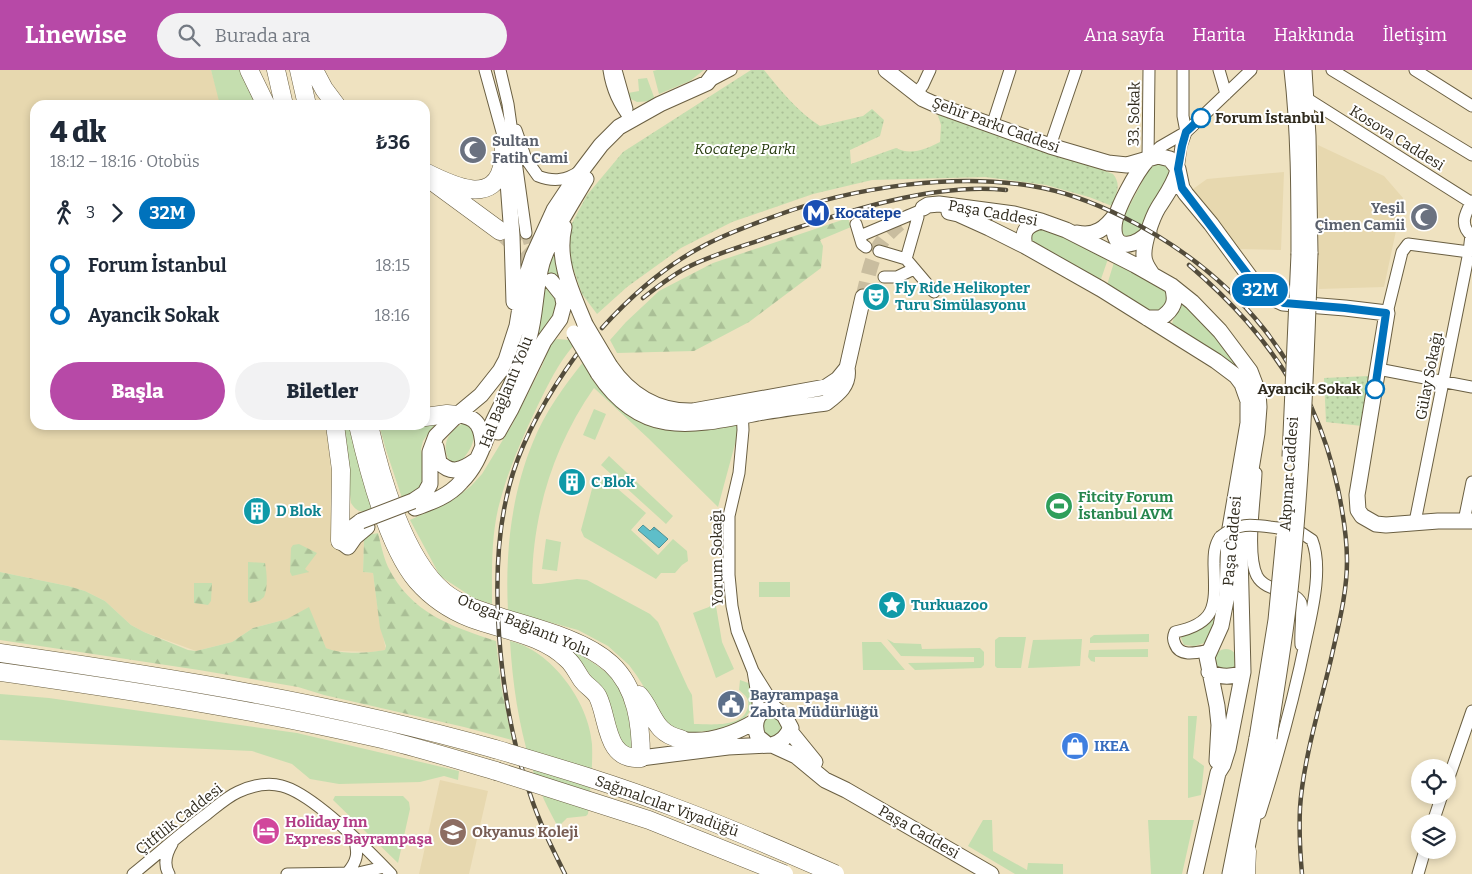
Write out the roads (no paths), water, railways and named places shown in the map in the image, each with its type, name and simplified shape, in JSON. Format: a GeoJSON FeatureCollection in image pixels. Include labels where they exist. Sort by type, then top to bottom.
{"type":"FeatureCollection","features":[{"type":"Feature","properties":{"kind":"highway"},"geometry":{"type":"LineString","coordinates":[[249,70],[264,100]]}},
{"type":"Feature","properties":{"kind":"highway"},"geometry":{"type":"LineString","coordinates":[[276,70],[283,100]]}},
{"type":"Feature","properties":{"kind":"highway"},"geometry":{"type":"LineString","coordinates":[[289,70],[296,100]]}},
{"type":"Feature","properties":{"kind":"highway"},"geometry":{"type":"LineString","coordinates":[[299,70],[306,100]]}},
{"type":"Feature","properties":{"kind":"highway"},"geometry":{"type":"LineString","coordinates":[[314,70],[332,100]]}},
{"type":"Feature","properties":{"kind":"highway"},"geometry":{"type":"LineString","coordinates":[[430,176],[472,190],[486,189],[492,186],[500,176],[503,163],[504,139]]}},
{"type":"Feature","properties":{"kind":"highway"},"geometry":{"type":"LineString","coordinates":[[430,178],[500,231]]}},
{"type":"Feature","properties":{"kind":"highway"},"geometry":{"type":"LineString","coordinates":[[430,416],[457,414]]}},
{"type":"Feature","properties":{"kind":"highway"},"geometry":{"type":"LineString","coordinates":[[337,430],[341,470],[340,541]]}},
{"type":"Feature","properties":{"kind":"highway","name":"Otogar Bağlantı Yolu"},"geometry":{"type":"LineString","coordinates":[[359,430],[369,469],[388,526],[416,580],[452,610],[531,638],[556,650],[569,660],[598,698],[609,735],[618,752],[625,757],[641,758]]}},
{"type":"Feature","properties":{"kind":"highway","name":"Otogar Bağlantı Yolu"},"geometry":{"type":"LineString","coordinates":[[370,430],[390,498],[410,547],[426,574],[435,584],[445,593],[478,610],[559,636],[581,646],[611,664],[626,685]]}},
{"type":"Feature","properties":{"kind":"highway"},"geometry":{"type":"LineString","coordinates":[[341,470],[351,511],[364,524]]}},
{"type":"Feature","properties":{"kind":"highway"},"geometry":{"type":"LineString","coordinates":[[0,644],[33,652],[60,662]]}},
{"type":"Feature","properties":{"kind":"highway"},"geometry":{"type":"LineString","coordinates":[[0,653],[60,662]]}},
{"type":"Feature","properties":{"kind":"highway","name":"Sağmalcılar Viyadüğü"},"geometry":{"type":"LineString","coordinates":[[60,662],[205,684],[416,727],[582,775],[675,807],[835,874]]}},
{"type":"Feature","properties":{"kind":"highway"},"geometry":{"type":"LineString","coordinates":[[0,672],[98,686]]}},
{"type":"Feature","properties":{"kind":"highway"},"geometry":{"type":"LineString","coordinates":[[0,680],[98,686]]}},
{"type":"Feature","properties":{"kind":"highway"},"geometry":{"type":"LineString","coordinates":[[626,685],[641,697],[651,717],[661,729],[670,736],[681,739]]}},
{"type":"Feature","properties":{"kind":"highway"},"geometry":{"type":"LineString","coordinates":[[626,685],[637,712],[641,758]]}},
{"type":"Feature","properties":{"kind":"highway","name":"Sağmalcılar Viyadüğü"},"geometry":{"type":"LineString","coordinates":[[98,686],[190,701],[342,730],[430,751],[579,796],[649,820],[784,874]]}},
{"type":"Feature","properties":{"kind":"highway"},"geometry":{"type":"LineString","coordinates":[[1246,874],[1247,850]]}},
{"type":"Feature","properties":{"kind":"main road"},"geometry":{"type":"LineString","coordinates":[[631,120],[717,70]]}},
{"type":"Feature","properties":{"kind":"main road","name":"Şehir Parkı Caddesi"},"geometry":{"type":"LineString","coordinates":[[886,70],[916,94],[941,107],[1050,146],[1084,157],[1127,166],[1158,156],[1164,157],[1170,159],[1178,169]]}},
{"type":"Feature","properties":{"kind":"main road","name":"Akpınar Caddesi"},"geometry":{"type":"LineString","coordinates":[[1292,70],[1296,99],[1298,165],[1305,253]]}},
{"type":"Feature","properties":{"kind":"main road","name":"Akpınar Caddesi"},"geometry":{"type":"LineString","coordinates":[[1230,874],[1263,738],[1286,625],[1294,554],[1303,416],[1306,98],[1304,70]]}},
{"type":"Feature","properties":{"kind":"main road","name":"Hal Bağlantı Yolu"},"geometry":{"type":"LineString","coordinates":[[457,414],[481,395],[493,382],[506,360],[520,311],[524,283],[533,256],[554,210],[609,135],[631,120]]}},
{"type":"Feature","properties":{"kind":"main road","name":"Hal Bağlantı Yolu"},"geometry":{"type":"LineString","coordinates":[[364,524],[414,504],[439,498],[454,489],[470,472],[481,453],[490,428],[522,362],[530,338],[542,265],[554,235],[598,162],[631,120]]}},
{"type":"Feature","properties":{"kind":"main road"},"geometry":{"type":"LineString","coordinates":[[504,139],[512,236],[514,293],[512,341]]}},
{"type":"Feature","properties":{"kind":"main road","name":"Şehir Parkı Caddesi"},"geometry":{"type":"LineString","coordinates":[[1084,157],[1118,172],[1127,182],[1129,188]]}},
{"type":"Feature","properties":{"kind":"main road"},"geometry":{"type":"LineString","coordinates":[[1148,159],[1138,170],[1129,188],[1114,228],[1120,243],[1126,244],[1138,242],[1149,232]]}},
{"type":"Feature","properties":{"kind":"main road"},"geometry":{"type":"LineString","coordinates":[[1152,274],[1145,262],[1144,255],[1149,232],[1157,210],[1174,184],[1178,169]]}},
{"type":"Feature","properties":{"kind":"main road"},"geometry":{"type":"LineString","coordinates":[[1178,169],[1182,188],[1195,206],[1211,224],[1258,288],[1274,300],[1290,304],[1386,313],[1357,496],[1358,510],[1362,516],[1368,521],[1386,525],[1415,522],[1468,521]]}},
{"type":"Feature","properties":{"kind":"main road"},"geometry":{"type":"LineString","coordinates":[[1163,201],[1180,200],[1195,206]]}},
{"type":"Feature","properties":{"kind":"main road","name":"Paşa Caddesi"},"geometry":{"type":"LineString","coordinates":[[1210,650],[1216,639],[1225,610],[1229,534],[1248,422],[1248,401],[1242,384],[1236,376],[1216,361],[1025,246],[958,214],[922,208],[928,205],[939,204],[1014,214],[1066,230],[1152,274],[1183,293],[1205,314],[1240,355],[1250,371],[1258,392],[1259,407],[1240,552],[1242,650]]}},
{"type":"Feature","properties":{"kind":"main road"},"geometry":{"type":"LineString","coordinates":[[1066,230],[1084,234],[1100,231],[1111,221],[1120,208]]}},
{"type":"Feature","properties":{"kind":"main road"},"geometry":{"type":"LineString","coordinates":[[567,212],[560,242],[561,258],[580,329]]}},
{"type":"Feature","properties":{"kind":"main road"},"geometry":{"type":"LineString","coordinates":[[1025,246],[1023,239],[1026,228],[1032,223],[1041,221]]}},
{"type":"Feature","properties":{"kind":"main road"},"geometry":{"type":"LineString","coordinates":[[551,281],[562,294],[604,370],[637,396],[669,410],[742,409],[838,385],[838,380],[847,368],[863,297]]}},
{"type":"Feature","properties":{"kind":"main road"},"geometry":{"type":"LineString","coordinates":[[1147,318],[1161,318],[1172,309],[1175,298],[1172,286]]}},
{"type":"Feature","properties":{"kind":"main road"},"geometry":{"type":"LineString","coordinates":[[481,453],[482,434],[473,418],[457,414],[436,436],[436,450],[439,462],[449,470],[460,470],[481,453],[505,420],[547,337],[558,323],[564,310],[562,294]]}},
{"type":"Feature","properties":{"kind":"main road"},"geometry":{"type":"LineString","coordinates":[[547,337],[561,328],[580,329]]}},
{"type":"Feature","properties":{"kind":"main road","name":"Hal Bağlantı Yolu"},"geometry":{"type":"LineString","coordinates":[[414,504],[430,484],[430,452],[436,436]]}},
{"type":"Feature","properties":{"kind":"main road"},"geometry":{"type":"LineString","coordinates":[[340,541],[348,548],[364,524]]}},
{"type":"Feature","properties":{"kind":"main road"},"geometry":{"type":"LineString","coordinates":[[1195,874],[1218,773],[1217,706],[1209,672],[1208,657],[1210,650],[1224,643],[1238,646],[1242,650],[1243,672],[1228,749],[1218,773]]}},
{"type":"Feature","properties":{"kind":"main road"},"geometry":{"type":"LineString","coordinates":[[1209,672],[1218,676],[1234,676],[1243,672]]}},
{"type":"Feature","properties":{"kind":"main road"},"geometry":{"type":"LineString","coordinates":[[641,758],[728,747],[770,744],[782,740],[790,728],[788,721],[778,710],[762,712],[755,725],[758,736],[770,744]]}},
{"type":"Feature","properties":{"kind":"main road"},"geometry":{"type":"LineString","coordinates":[[681,739],[706,739],[725,736],[741,730],[757,719]]}},
{"type":"Feature","properties":{"kind":"main road","name":"Paşa Caddesi"},"geometry":{"type":"LineString","coordinates":[[789,730],[810,757],[846,790]]}},
{"type":"Feature","properties":{"kind":"main road","name":"Akpınar Caddesi"},"geometry":{"type":"LineString","coordinates":[[1242,874],[1263,738]]}},
{"type":"Feature","properties":{"kind":"main road","name":"Paşa Caddesi"},"geometry":{"type":"LineString","coordinates":[[770,744],[796,756],[825,780],[846,790],[991,874]]}},
{"type":"Feature","properties":{"kind":"street"},"geometry":{"type":"LineString","coordinates":[[485,70],[504,139]]}},
{"type":"Feature","properties":{"kind":"street"},"geometry":{"type":"LineString","coordinates":[[500,70],[510,120],[526,233]]}},
{"type":"Feature","properties":{"kind":"street"},"geometry":{"type":"LineString","coordinates":[[609,70],[614,94],[620,106],[631,120]]}},
{"type":"Feature","properties":{"kind":"street"},"geometry":{"type":"LineString","coordinates":[[616,70],[631,120]]}},
{"type":"Feature","properties":{"kind":"street"},"geometry":{"type":"LineString","coordinates":[[709,76],[732,70]]}},
{"type":"Feature","properties":{"kind":"street"},"geometry":{"type":"LineString","coordinates":[[992,126],[1010,70]]}},
{"type":"Feature","properties":{"kind":"street"},"geometry":{"type":"LineString","coordinates":[[1050,146],[1076,70]]}},
{"type":"Feature","properties":{"kind":"street","name":"33. Sokak"},"geometry":{"type":"LineString","coordinates":[[1148,159],[1150,70]]}},
{"type":"Feature","properties":{"kind":"street"},"geometry":{"type":"LineString","coordinates":[[1178,169],[1186,132],[1183,116],[1183,70]]}},
{"type":"Feature","properties":{"kind":"street"},"geometry":{"type":"LineString","coordinates":[[1219,70],[1226,94]]}},
{"type":"Feature","properties":{"kind":"street"},"geometry":{"type":"LineString","coordinates":[[1148,159],[1160,147],[1186,132],[1251,70]]}},
{"type":"Feature","properties":{"kind":"street"},"geometry":{"type":"LineString","coordinates":[[1332,70],[1472,154]]}},
{"type":"Feature","properties":{"kind":"street"},"geometry":{"type":"LineString","coordinates":[[1415,70],[1472,106]]}},
{"type":"Feature","properties":{"kind":"street"},"geometry":{"type":"LineString","coordinates":[[916,94],[925,72]]}},
{"type":"Feature","properties":{"kind":"street","name":"Kosova Caddesi"},"geometry":{"type":"LineString","coordinates":[[1306,98],[1472,202]]}},
{"type":"Feature","properties":{"kind":"street"},"geometry":{"type":"LineString","coordinates":[[510,120],[518,133],[526,159],[538,176],[546,180],[562,180],[572,177],[582,170]]}},
{"type":"Feature","properties":{"kind":"street"},"geometry":{"type":"LineString","coordinates":[[1471,236],[1464,226],[1463,220],[1472,202]]}},
{"type":"Feature","properties":{"kind":"street"},"geometry":{"type":"LineString","coordinates":[[860,236],[917,212],[918,217],[906,259]]}},
{"type":"Feature","properties":{"kind":"street"},"geometry":{"type":"LineString","coordinates":[[856,224],[862,244],[866,248]]}},
{"type":"Feature","properties":{"kind":"street","name":"Gülay Sokağı"},"geometry":{"type":"LineString","coordinates":[[1415,522],[1471,236]]}},
{"type":"Feature","properties":{"kind":"street"},"geometry":{"type":"LineString","coordinates":[[1386,313],[1402,252],[1408,244],[1469,252]]}},
{"type":"Feature","properties":{"kind":"street"},"geometry":{"type":"LineString","coordinates":[[879,251],[906,259],[934,292]]}},
{"type":"Feature","properties":{"kind":"street"},"geometry":{"type":"LineString","coordinates":[[884,277],[897,277],[914,269]]}},
{"type":"Feature","properties":{"kind":"street"},"geometry":{"type":"LineString","coordinates":[[1378,369],[1472,387]]}},
{"type":"Feature","properties":{"kind":"street","name":"Yorum Sokağı"},"geometry":{"type":"LineString","coordinates":[[742,409],[739,472],[728,516],[730,592],[737,631],[753,671],[778,710]]}},
{"type":"Feature","properties":{"kind":"street"},"geometry":{"type":"LineString","coordinates":[[1254,447],[1256,473],[1252,543],[1254,568],[1258,578],[1264,584],[1272,589],[1296,596],[1301,602],[1300,632],[1303,654]]}},
{"type":"Feature","properties":{"kind":"street"},"geometry":{"type":"LineString","coordinates":[[1468,521],[1472,482]]}},
{"type":"Feature","properties":{"kind":"street"},"geometry":{"type":"LineString","coordinates":[[1210,650],[1196,653],[1180,652],[1173,638],[1175,632],[1191,629],[1199,625],[1211,612],[1215,589],[1214,550],[1220,537],[1235,527],[1243,525],[1278,528],[1300,532],[1308,536],[1315,547],[1314,590],[1303,654],[1281,745],[1247,850]]}},
{"type":"Feature","properties":{"kind":"street","name":"Yorum Sokağı"},"geometry":{"type":"LineString","coordinates":[[753,671],[758,701],[757,719]]}},
{"type":"Feature","properties":{"kind":"street"},"geometry":{"type":"LineString","coordinates":[[1455,759],[1472,712]]}},
{"type":"Feature","properties":{"kind":"street","name":"Çitftlik Caddesi"},"geometry":{"type":"LineString","coordinates":[[133,874],[177,836],[236,793],[250,787],[270,785],[284,786],[297,792],[318,807],[387,870]]}},
{"type":"Feature","properties":{"kind":"street"},"geometry":{"type":"LineString","coordinates":[[169,874],[165,867],[168,850],[177,836]]}},
{"type":"Feature","properties":{"kind":"street"},"geometry":{"type":"LineString","coordinates":[[347,873],[357,858],[356,844],[353,837]]}},
{"type":"Feature","properties":{"kind":"street"},"geometry":{"type":"LineString","coordinates":[[1418,874],[1422,859]]}},
{"type":"Feature","properties":{"kind":"street"},"geometry":{"type":"LineString","coordinates":[[287,874],[358,873],[387,870]]}},
{"type":"Feature","properties":{"kind":"water"},"geometry":{"type":"Polygon","coordinates":[[[643,525],[650,531],[654,527],[668,539],[659,548],[638,530],[643,525]]]}},
{"type":"Feature","properties":{"kind":"tunnel"},"geometry":{"type":"LineString","coordinates":[[863,297],[873,259],[882,241],[911,215]]}},
{"type":"Feature","properties":{"kind":"tunnel"},"geometry":{"type":"LineString","coordinates":[[503,233],[536,264]]}},
{"type":"Feature","properties":{"kind":"tunnel"},"geometry":{"type":"LineString","coordinates":[[526,233],[534,260]]}},
{"type":"Feature","properties":{"kind":"railway"},"geometry":{"type":"LineString","coordinates":[[602,328],[625,304],[663,272],[691,253],[714,241],[750,225],[807,205],[871,190],[904,185],[969,181],[1001,182],[1056,191],[1092,203],[1125,218],[1165,241],[1202,267],[1235,296],[1264,329],[1289,364],[1310,403],[1326,445],[1343,516],[1347,573],[1339,623],[1308,753],[1302,790],[1300,808],[1302,874]]}},
{"type":"Feature","properties":{"kind":"railway"},"geometry":{"type":"LineString","coordinates":[[643,298],[686,268],[707,258],[858,209],[888,201],[948,191],[1006,190]]}},
{"type":"Feature","properties":{"kind":"railway"},"geometry":{"type":"LineString","coordinates":[[1189,265],[1247,322],[1271,352],[1294,387]]}},
{"type":"Feature","properties":{"kind":"railway"},"geometry":{"type":"LineString","coordinates":[[565,874],[537,815],[519,758],[503,677],[497,591],[499,549],[504,509],[513,473],[525,441],[540,411],[577,354]]}},
{"type":"Feature","properties":{"kind":"place","name":"Forum İstanbul"},"geometry":{"type":"Point","coordinates":[1201,118]}},
{"type":"Feature","properties":{"kind":"place","name":"Sultan Fatih Cami"},"geometry":{"type":"Point","coordinates":[473,150]}},
{"type":"Feature","properties":{"kind":"place","name":"Kocatepe"},"geometry":{"type":"Point","coordinates":[816,213]}},
{"type":"Feature","properties":{"kind":"place","name":"Yeşil Çimen Camii"},"geometry":{"type":"Point","coordinates":[1424,217]}},
{"type":"Feature","properties":{"kind":"place","name":"Fly Ride Helikopter Turu Simülasyonu"},"geometry":{"type":"Point","coordinates":[876,297]}},
{"type":"Feature","properties":{"kind":"place","name":"Ayancik Sokak"},"geometry":{"type":"Point","coordinates":[1375,389]}},
{"type":"Feature","properties":{"kind":"place","name":"C Blok"},"geometry":{"type":"Point","coordinates":[572,482]}},
{"type":"Feature","properties":{"kind":"place","name":"Fitcity Forum İstanbul AVM"},"geometry":{"type":"Point","coordinates":[1059,506]}},
{"type":"Feature","properties":{"kind":"place","name":"D Blok"},"geometry":{"type":"Point","coordinates":[257,511]}},
{"type":"Feature","properties":{"kind":"place","name":"Turkuazoo"},"geometry":{"type":"Point","coordinates":[892,605]}},
{"type":"Feature","properties":{"kind":"place","name":"Bayrampaşa Zabıta Müdürlüğü"},"geometry":{"type":"Point","coordinates":[731,704]}},
{"type":"Feature","properties":{"kind":"place","name":"IKEA"},"geometry":{"type":"Point","coordinates":[1075,746]}},
{"type":"Feature","properties":{"kind":"place","name":"Holiday Inn Express Bayrampaşa"},"geometry":{"type":"Point","coordinates":[266,831]}},
{"type":"Feature","properties":{"kind":"place","name":"Okyanus Koleji"},"geometry":{"type":"Point","coordinates":[453,832]}},
{"type":"Feature","properties":{"kind":"park label","name":"Kocatepe Parkı"},"geometry":{"type":"Point","coordinates":[745,149]}}]}
